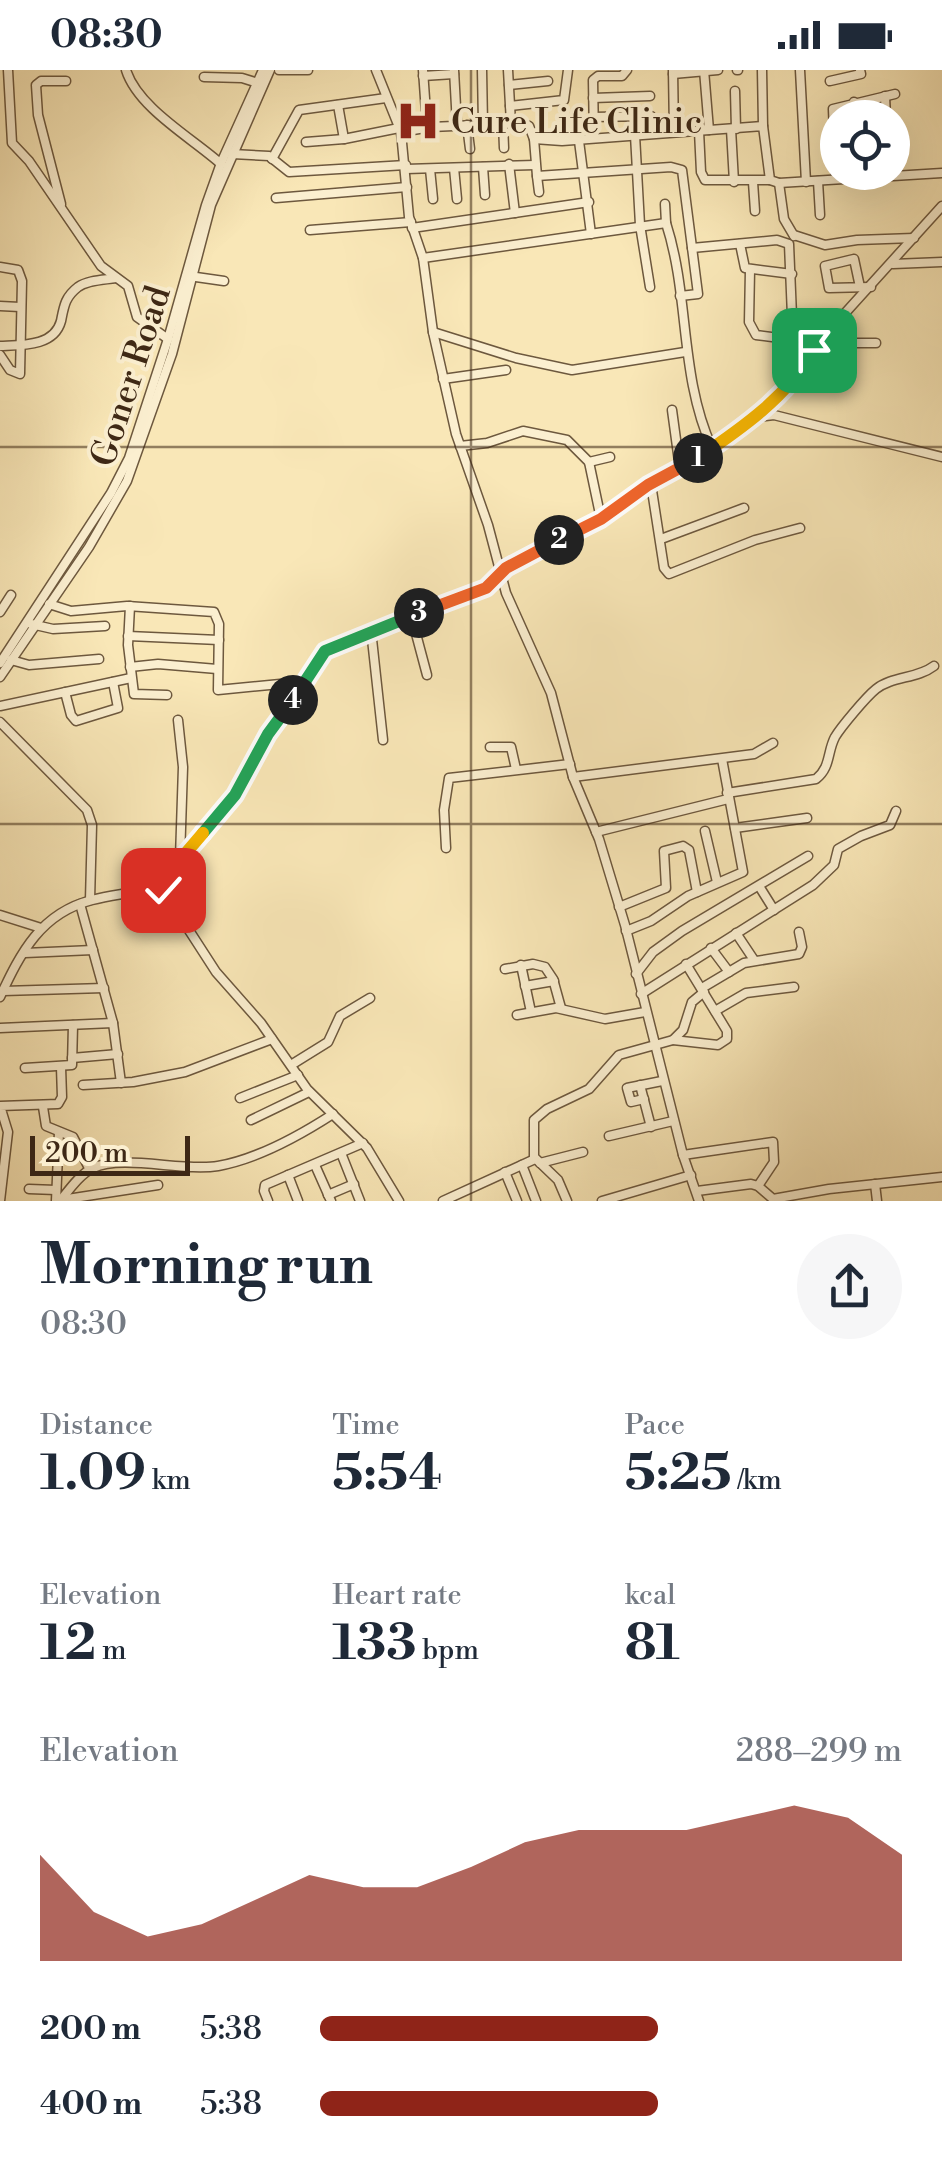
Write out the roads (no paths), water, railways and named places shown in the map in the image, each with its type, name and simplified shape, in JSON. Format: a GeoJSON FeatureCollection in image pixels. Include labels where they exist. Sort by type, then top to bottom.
{"type":"FeatureCollection","features":[{"type":"Feature","properties":{"kind":"street"},"geometry":{"type":"LineString","coordinates":[[8,70],[12,143],[30,162],[102,266],[128,286],[133,310],[141,322],[168,339]]}},
{"type":"Feature","properties":{"kind":"street"},"geometry":{"type":"LineString","coordinates":[[126,70],[130,82],[158,113],[223,165]]}},
{"type":"Feature","properties":{"kind":"street","name":"Goner Road"},"geometry":{"type":"LineString","coordinates":[[223,165],[232,154],[267,70]]}},
{"type":"Feature","properties":{"kind":"street","name":"Goner Road"},"geometry":{"type":"LineString","coordinates":[[0,677],[129,458],[223,165],[267,70]]}},
{"type":"Feature","properties":{"kind":"street"},"geometry":{"type":"LineString","coordinates":[[279,70],[308,70]]}},
{"type":"Feature","properties":{"kind":"street"},"geometry":{"type":"LineString","coordinates":[[376,70],[400,130],[411,225],[422,258],[433,332],[460,446],[510,604],[552,693],[573,777],[596,832],[626,931],[673,1121],[683,1155],[698,1196],[758,1186],[774,1162],[773,1142],[683,1155]]}},
{"type":"Feature","properties":{"kind":"street"},"geometry":{"type":"LineString","coordinates":[[482,70],[484,124]]}},
{"type":"Feature","properties":{"kind":"street"},"geometry":{"type":"LineString","coordinates":[[504,148],[510,106],[508,70]]}},
{"type":"Feature","properties":{"kind":"street"},"geometry":{"type":"LineString","coordinates":[[510,106],[564,100],[568,70]]}},
{"type":"Feature","properties":{"kind":"street"},"geometry":{"type":"LineString","coordinates":[[594,138],[594,78],[622,76],[627,70]]}},
{"type":"Feature","properties":{"kind":"street"},"geometry":{"type":"LineString","coordinates":[[674,132],[673,72],[718,70]]}},
{"type":"Feature","properties":{"kind":"street"},"geometry":{"type":"LineString","coordinates":[[762,70],[763,126],[792,240],[792,340]]}},
{"type":"Feature","properties":{"kind":"street"},"geometry":{"type":"LineString","coordinates":[[800,70],[806,182]]}},
{"type":"Feature","properties":{"kind":"street"},"geometry":{"type":"LineString","coordinates":[[830,81],[861,74],[860,70]]}},
{"type":"Feature","properties":{"kind":"street"},"geometry":{"type":"LineString","coordinates":[[427,127],[423,73],[454,72],[470,150]]}},
{"type":"Feature","properties":{"kind":"street"},"geometry":{"type":"LineString","coordinates":[[704,72],[702,177],[708,181],[734,182],[818,180],[820,216]]}},
{"type":"Feature","properties":{"kind":"street"},"geometry":{"type":"LineString","coordinates":[[204,77],[258,83]]}},
{"type":"Feature","properties":{"kind":"street"},"geometry":{"type":"LineString","coordinates":[[62,208],[38,115],[36,85],[41,81],[66,81]]}},
{"type":"Feature","properties":{"kind":"street"},"geometry":{"type":"LineString","coordinates":[[509,85],[548,81]]}},
{"type":"Feature","properties":{"kind":"street"},"geometry":{"type":"LineString","coordinates":[[734,91],[734,182]]}},
{"type":"Feature","properties":{"kind":"street"},"geometry":{"type":"LineString","coordinates":[[864,100],[890,95],[889,100]]}},
{"type":"Feature","properties":{"kind":"street"},"geometry":{"type":"LineString","coordinates":[[593,98],[650,96]]}},
{"type":"Feature","properties":{"kind":"street"},"geometry":{"type":"LineString","coordinates":[[272,159],[296,112],[386,98]]}},
{"type":"Feature","properties":{"kind":"street"},"geometry":{"type":"LineString","coordinates":[[338,105],[344,139]]}},
{"type":"Feature","properties":{"kind":"street"},"geometry":{"type":"LineString","coordinates":[[592,117],[650,116]]}},
{"type":"Feature","properties":{"kind":"street"},"geometry":{"type":"LineString","coordinates":[[306,142],[427,127],[527,124],[534,139],[539,192]]}},
{"type":"Feature","properties":{"kind":"street"},"geometry":{"type":"LineString","coordinates":[[534,139],[579,140],[763,126]]}},
{"type":"Feature","properties":{"kind":"street"},"geometry":{"type":"LineString","coordinates":[[636,135],[640,224],[650,286]]}},
{"type":"Feature","properties":{"kind":"street"},"geometry":{"type":"LineString","coordinates":[[579,140],[591,234]]}},
{"type":"Feature","properties":{"kind":"street"},"geometry":{"type":"LineString","coordinates":[[232,154],[252,153],[272,159],[289,172],[535,164]]}},
{"type":"Feature","properties":{"kind":"street"},"geometry":{"type":"LineString","coordinates":[[509,164],[514,213]]}},
{"type":"Feature","properties":{"kind":"street"},"geometry":{"type":"LineString","coordinates":[[483,167],[485,195]]}},
{"type":"Feature","properties":{"kind":"street"},"geometry":{"type":"LineString","coordinates":[[454,168],[457,199]]}},
{"type":"Feature","properties":{"kind":"street"},"geometry":{"type":"LineString","coordinates":[[430,169],[434,199]]}},
{"type":"Feature","properties":{"kind":"street"},"geometry":{"type":"LineString","coordinates":[[537,176],[682,170],[698,294],[680,296]]}},
{"type":"Feature","properties":{"kind":"street"},"geometry":{"type":"LineString","coordinates":[[910,174],[942,173]]}},
{"type":"Feature","properties":{"kind":"street"},"geometry":{"type":"LineString","coordinates":[[752,182],[755,210]]}},
{"type":"Feature","properties":{"kind":"street"},"geometry":{"type":"LineString","coordinates":[[276,198],[407,187]]}},
{"type":"Feature","properties":{"kind":"street"},"geometry":{"type":"LineString","coordinates":[[310,230],[411,225],[588,202]]}},
{"type":"Feature","properties":{"kind":"street"},"geometry":{"type":"LineString","coordinates":[[665,204],[692,390],[712,448]]}},
{"type":"Feature","properties":{"kind":"street"},"geometry":{"type":"LineString","coordinates":[[2,994],[24,954],[52,916],[85,902],[160,885],[235,795],[268,734],[319,656],[371,630],[486,588],[501,572],[601,519],[756,417],[796,380],[818,343],[942,206]]}},
{"type":"Feature","properties":{"kind":"street"},"geometry":{"type":"LineString","coordinates":[[422,258],[666,223]]}},
{"type":"Feature","properties":{"kind":"street"},"geometry":{"type":"LineString","coordinates":[[692,248],[777,240],[825,245],[914,238]]}},
{"type":"Feature","properties":{"kind":"street"},"geometry":{"type":"LineString","coordinates":[[740,244],[744,266],[750,270],[792,274]]}},
{"type":"Feature","properties":{"kind":"street"},"geometry":{"type":"LineString","coordinates":[[854,259],[866,287],[829,288],[825,266],[854,259]]}},
{"type":"Feature","properties":{"kind":"street"},"geometry":{"type":"LineString","coordinates":[[892,264],[942,262]]}},
{"type":"Feature","properties":{"kind":"street"},"geometry":{"type":"LineString","coordinates":[[0,267],[18,270],[22,281],[20,374],[10,370],[0,355]]}},
{"type":"Feature","properties":{"kind":"street"},"geometry":{"type":"LineString","coordinates":[[750,270],[752,332],[818,343],[876,342]]}},
{"type":"Feature","properties":{"kind":"street"},"geometry":{"type":"LineString","coordinates":[[188,275],[224,280]]}},
{"type":"Feature","properties":{"kind":"street","name":"Goner Road"},"geometry":{"type":"LineString","coordinates":[[0,663],[49,604],[103,526],[128,481],[172,354],[188,275]]}},
{"type":"Feature","properties":{"kind":"street"},"geometry":{"type":"LineString","coordinates":[[0,346],[34,344],[52,335],[64,303],[81,284],[118,278]]}},
{"type":"Feature","properties":{"kind":"street"},"geometry":{"type":"LineString","coordinates":[[1,308],[20,307]]}},
{"type":"Feature","properties":{"kind":"street"},"geometry":{"type":"LineString","coordinates":[[433,332],[516,358],[572,370],[685,352]]}},
{"type":"Feature","properties":{"kind":"street"},"geometry":{"type":"LineString","coordinates":[[444,379],[506,370]]}},
{"type":"Feature","properties":{"kind":"street"},"geometry":{"type":"LineString","coordinates":[[672,410],[680,469]]}},
{"type":"Feature","properties":{"kind":"street"},"geometry":{"type":"LineString","coordinates":[[756,417],[774,415],[942,457]]}},
{"type":"Feature","properties":{"kind":"street"},"geometry":{"type":"LineString","coordinates":[[460,446],[487,443],[516,432],[567,440],[589,462],[601,519]]}},
{"type":"Feature","properties":{"kind":"street"},"geometry":{"type":"LineString","coordinates":[[589,462],[610,457]]}},
{"type":"Feature","properties":{"kind":"street"},"geometry":{"type":"LineString","coordinates":[[651,484],[664,568],[669,574],[755,540],[800,528]]}},
{"type":"Feature","properties":{"kind":"street"},"geometry":{"type":"LineString","coordinates":[[661,539],[744,508]]}},
{"type":"Feature","properties":{"kind":"street"},"geometry":{"type":"LineString","coordinates":[[94,520],[103,526]]}},
{"type":"Feature","properties":{"kind":"street"},"geometry":{"type":"LineString","coordinates":[[0,612],[11,595]]}},
{"type":"Feature","properties":{"kind":"street"},"geometry":{"type":"LineString","coordinates":[[49,604],[71,611],[130,606],[214,612],[218,617],[218,690],[280,684]]}},
{"type":"Feature","properties":{"kind":"street"},"geometry":{"type":"LineString","coordinates":[[130,606],[128,636],[134,694],[167,696]]}},
{"type":"Feature","properties":{"kind":"street"},"geometry":{"type":"LineString","coordinates":[[411,615],[427,674]]}},
{"type":"Feature","properties":{"kind":"street"},"geometry":{"type":"LineString","coordinates":[[31,624],[53,629],[105,626]]}},
{"type":"Feature","properties":{"kind":"street"},"geometry":{"type":"LineString","coordinates":[[371,630],[382,740]]}},
{"type":"Feature","properties":{"kind":"street"},"geometry":{"type":"LineString","coordinates":[[128,636],[218,640]]}},
{"type":"Feature","properties":{"kind":"street"},"geometry":{"type":"LineString","coordinates":[[11,660],[29,665],[99,659]]}},
{"type":"Feature","properties":{"kind":"street"},"geometry":{"type":"LineString","coordinates":[[130,667],[158,664],[217,668]]}},
{"type":"Feature","properties":{"kind":"street"},"geometry":{"type":"LineString","coordinates":[[596,832],[727,796],[816,779],[825,771],[836,736],[873,692],[934,666]]}},
{"type":"Feature","properties":{"kind":"street"},"geometry":{"type":"LineString","coordinates":[[0,706],[130,678]]}},
{"type":"Feature","properties":{"kind":"street"},"geometry":{"type":"LineString","coordinates":[[66,692],[71,716],[76,721],[118,708],[113,682]]}},
{"type":"Feature","properties":{"kind":"street"},"geometry":{"type":"LineString","coordinates":[[178,720],[183,778],[180,858]]}},
{"type":"Feature","properties":{"kind":"street"},"geometry":{"type":"LineString","coordinates":[[0,722],[88,810],[92,825],[85,902],[92,950],[113,1022],[121,1083]]}},
{"type":"Feature","properties":{"kind":"street"},"geometry":{"type":"LineString","coordinates":[[573,777],[722,760],[760,752],[773,743]]}},
{"type":"Feature","properties":{"kind":"street"},"geometry":{"type":"LineString","coordinates":[[490,747],[512,747],[516,769]]}},
{"type":"Feature","properties":{"kind":"street"},"geometry":{"type":"LineString","coordinates":[[626,931],[744,868],[722,760]]}},
{"type":"Feature","properties":{"kind":"street"},"geometry":{"type":"LineString","coordinates":[[446,848],[447,780],[454,776],[570,764]]}},
{"type":"Feature","properties":{"kind":"street"},"geometry":{"type":"LineString","coordinates":[[641,994],[813,886],[834,865],[838,850],[890,825],[896,811]]}},
{"type":"Feature","properties":{"kind":"street"},"geometry":{"type":"LineString","coordinates":[[735,828],[806,818]]}},
{"type":"Feature","properties":{"kind":"street"},"geometry":{"type":"LineString","coordinates":[[705,831],[717,882]]}},
{"type":"Feature","properties":{"kind":"street"},"geometry":{"type":"LineString","coordinates":[[619,907],[666,888],[664,850],[683,846],[689,850],[697,892]]}},
{"type":"Feature","properties":{"kind":"street"},"geometry":{"type":"LineString","coordinates":[[689,850],[708,846]]}},
{"type":"Feature","properties":{"kind":"street"},"geometry":{"type":"LineString","coordinates":[[636,974],[652,952],[808,856]]}},
{"type":"Feature","properties":{"kind":"street"},"geometry":{"type":"LineString","coordinates":[[160,885],[216,972],[272,1039],[309,1092],[363,1143],[399,1201]]}},
{"type":"Feature","properties":{"kind":"street"},"geometry":{"type":"LineString","coordinates":[[759,886],[774,910]]}},
{"type":"Feature","properties":{"kind":"street"},"geometry":{"type":"LineString","coordinates":[[0,916],[41,928]]}},
{"type":"Feature","properties":{"kind":"street"},"geometry":{"type":"LineString","coordinates":[[673,1040],[683,1030],[692,1002],[703,990],[754,960],[799,954],[802,948],[798,932]]}},
{"type":"Feature","properties":{"kind":"street"},"geometry":{"type":"LineString","coordinates":[[736,933],[754,960]]}},
{"type":"Feature","properties":{"kind":"street"},"geometry":{"type":"LineString","coordinates":[[711,948],[728,972]]}},
{"type":"Feature","properties":{"kind":"street"},"geometry":{"type":"LineString","coordinates":[[24,954],[92,950]]}},
{"type":"Feature","properties":{"kind":"street"},"geometry":{"type":"LineString","coordinates":[[567,1201],[558,1180],[538,1161],[534,1126],[539,1115],[589,1089],[619,1055],[673,1040],[718,1045],[726,1041],[727,1031],[686,964]]}},
{"type":"Feature","properties":{"kind":"street"},"geometry":{"type":"LineString","coordinates":[[521,966],[531,1012]]}},
{"type":"Feature","properties":{"kind":"street"},"geometry":{"type":"LineString","coordinates":[[505,969],[545,966],[554,981],[561,1008]]}},
{"type":"Feature","properties":{"kind":"street"},"geometry":{"type":"LineString","coordinates":[[525,986],[554,981]]}},
{"type":"Feature","properties":{"kind":"street"},"geometry":{"type":"LineString","coordinates":[[715,1011],[746,993],[794,987]]}},
{"type":"Feature","properties":{"kind":"street"},"geometry":{"type":"LineString","coordinates":[[2,994],[104,988]]}},
{"type":"Feature","properties":{"kind":"street"},"geometry":{"type":"LineString","coordinates":[[291,1065],[328,1042],[340,1016],[370,998]]}},
{"type":"Feature","properties":{"kind":"street"},"geometry":{"type":"LineString","coordinates":[[517,1015],[561,1008],[596,1019],[645,1012]]}},
{"type":"Feature","properties":{"kind":"street"},"geometry":{"type":"LineString","coordinates":[[0,1028],[113,1022]]}},
{"type":"Feature","properties":{"kind":"street"},"geometry":{"type":"LineString","coordinates":[[25,1068],[72,1065],[73,1025]]}},
{"type":"Feature","properties":{"kind":"street"},"geometry":{"type":"LineString","coordinates":[[83,1085],[185,1072],[272,1039]]}},
{"type":"Feature","properties":{"kind":"street"},"geometry":{"type":"LineString","coordinates":[[72,1058],[118,1054]]}},
{"type":"Feature","properties":{"kind":"street"},"geometry":{"type":"LineString","coordinates":[[0,1201],[8,1128],[0,1106],[44,1107],[61,1102],[61,1067]]}},
{"type":"Feature","properties":{"kind":"street"},"geometry":{"type":"LineString","coordinates":[[240,1098],[298,1075]]}},
{"type":"Feature","properties":{"kind":"street"},"geometry":{"type":"LineString","coordinates":[[644,1099],[631,1102],[627,1088],[662,1080]]}},
{"type":"Feature","properties":{"kind":"street"},"geometry":{"type":"LineString","coordinates":[[640,1085],[652,1126]]}},
{"type":"Feature","properties":{"kind":"street"},"geometry":{"type":"LineString","coordinates":[[250,1120],[309,1092]]}},
{"type":"Feature","properties":{"kind":"street"},"geometry":{"type":"LineString","coordinates":[[44,1107],[46,1126],[76,1141],[90,1170]]}},
{"type":"Feature","properties":{"kind":"street"},"geometry":{"type":"LineString","coordinates":[[59,1201],[90,1170],[118,1164],[222,1166],[301,1134],[332,1114]]}},
{"type":"Feature","properties":{"kind":"street"},"geometry":{"type":"LineString","coordinates":[[610,1136],[673,1121]]}},
{"type":"Feature","properties":{"kind":"street"},"geometry":{"type":"LineString","coordinates":[[58,1132],[59,1201]]}},
{"type":"Feature","properties":{"kind":"street"},"geometry":{"type":"LineString","coordinates":[[268,1201],[265,1185],[363,1143]]}},
{"type":"Feature","properties":{"kind":"street"},"geometry":{"type":"LineString","coordinates":[[443,1201],[522,1165],[583,1152]]}},
{"type":"Feature","properties":{"kind":"street"},"geometry":{"type":"LineString","coordinates":[[341,1153],[360,1201]]}},
{"type":"Feature","properties":{"kind":"street"},"geometry":{"type":"LineString","coordinates":[[315,1165],[330,1198],[354,1184]]}},
{"type":"Feature","properties":{"kind":"street"},"geometry":{"type":"LineString","coordinates":[[522,1165],[536,1201]]}},
{"type":"Feature","properties":{"kind":"street"},"geometry":{"type":"LineString","coordinates":[[505,1172],[516,1201]]}},
{"type":"Feature","properties":{"kind":"street"},"geometry":{"type":"LineString","coordinates":[[288,1176],[298,1201]]}},
{"type":"Feature","properties":{"kind":"street"},"geometry":{"type":"LineString","coordinates":[[602,1201],[691,1176]]}},
{"type":"Feature","properties":{"kind":"street"},"geometry":{"type":"LineString","coordinates":[[758,1186],[772,1199],[942,1178]]}},
{"type":"Feature","properties":{"kind":"street"},"geometry":{"type":"LineString","coordinates":[[875,1184],[877,1201]]}},
{"type":"Feature","properties":{"kind":"street"},"geometry":{"type":"LineString","coordinates":[[59,1201],[158,1185]]}},
{"type":"Feature","properties":{"kind":"street"},"geometry":{"type":"LineString","coordinates":[[28,1189],[56,1190]]}},
{"type":"Feature","properties":{"kind":"place","name":"Cure Life Clinic"},"geometry":{"type":"Point","coordinates":[418,121]}}]}
